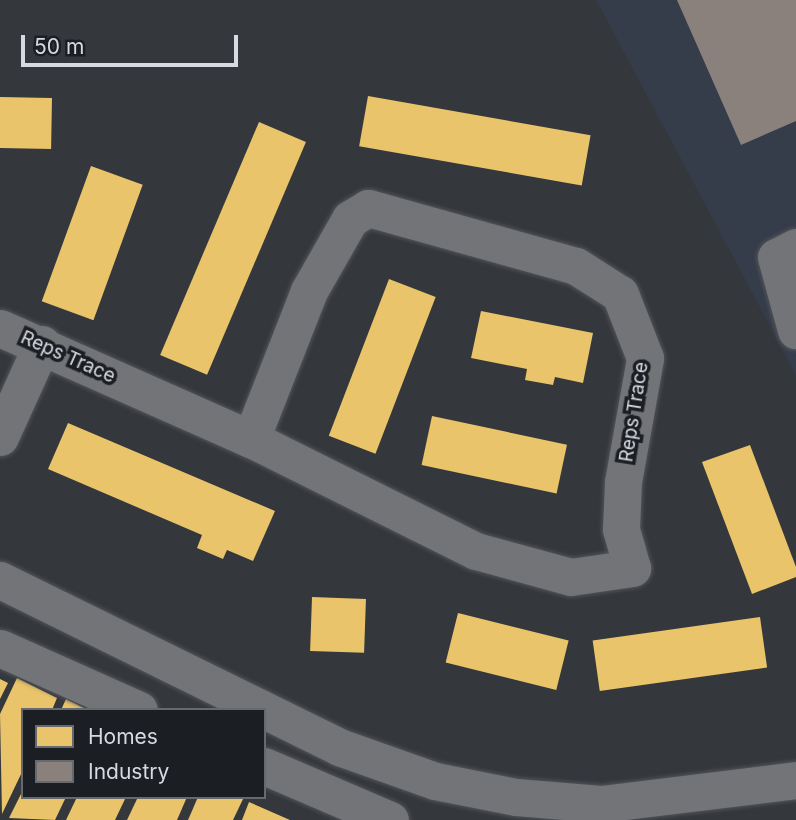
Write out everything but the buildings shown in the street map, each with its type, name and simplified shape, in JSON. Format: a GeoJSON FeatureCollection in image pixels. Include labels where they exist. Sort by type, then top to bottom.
{"type":"FeatureCollection","features":[{"type":"Feature","properties":{"kind":"street","name":"Reps Trace"},"geometry":{"type":"LineString","coordinates":[[0,328],[251,439],[476,551],[571,577],[632,568],[621,529],[623,482],[645,358],[620,293],[576,266],[368,208],[350,219],[309,291],[251,439]]}},
{"type":"Feature","properties":{"kind":"street"},"geometry":{"type":"LineString","coordinates":[[796,247],[776,257],[796,330]]}},
{"type":"Feature","properties":{"kind":"street"},"geometry":{"type":"LineString","coordinates":[[0,437],[41,345]]}},
{"type":"Feature","properties":{"kind":"street"},"geometry":{"type":"LineString","coordinates":[[0,580],[260,708]]}},
{"type":"Feature","properties":{"kind":"street"},"geometry":{"type":"LineString","coordinates":[[0,648],[135,708]]}},
{"type":"Feature","properties":{"kind":"street"},"geometry":{"type":"LineString","coordinates":[[266,711],[339,747],[435,780],[516,797],[601,804],[796,780]]}},
{"type":"Feature","properties":{"kind":"street"},"geometry":{"type":"LineString","coordinates":[[266,767],[390,820]]}},
{"type":"Feature","properties":{"kind":"shaded area"},"geometry":{"type":"Polygon","coordinates":[[[596,0],[796,0],[796,375],[596,0]]]}}]}
